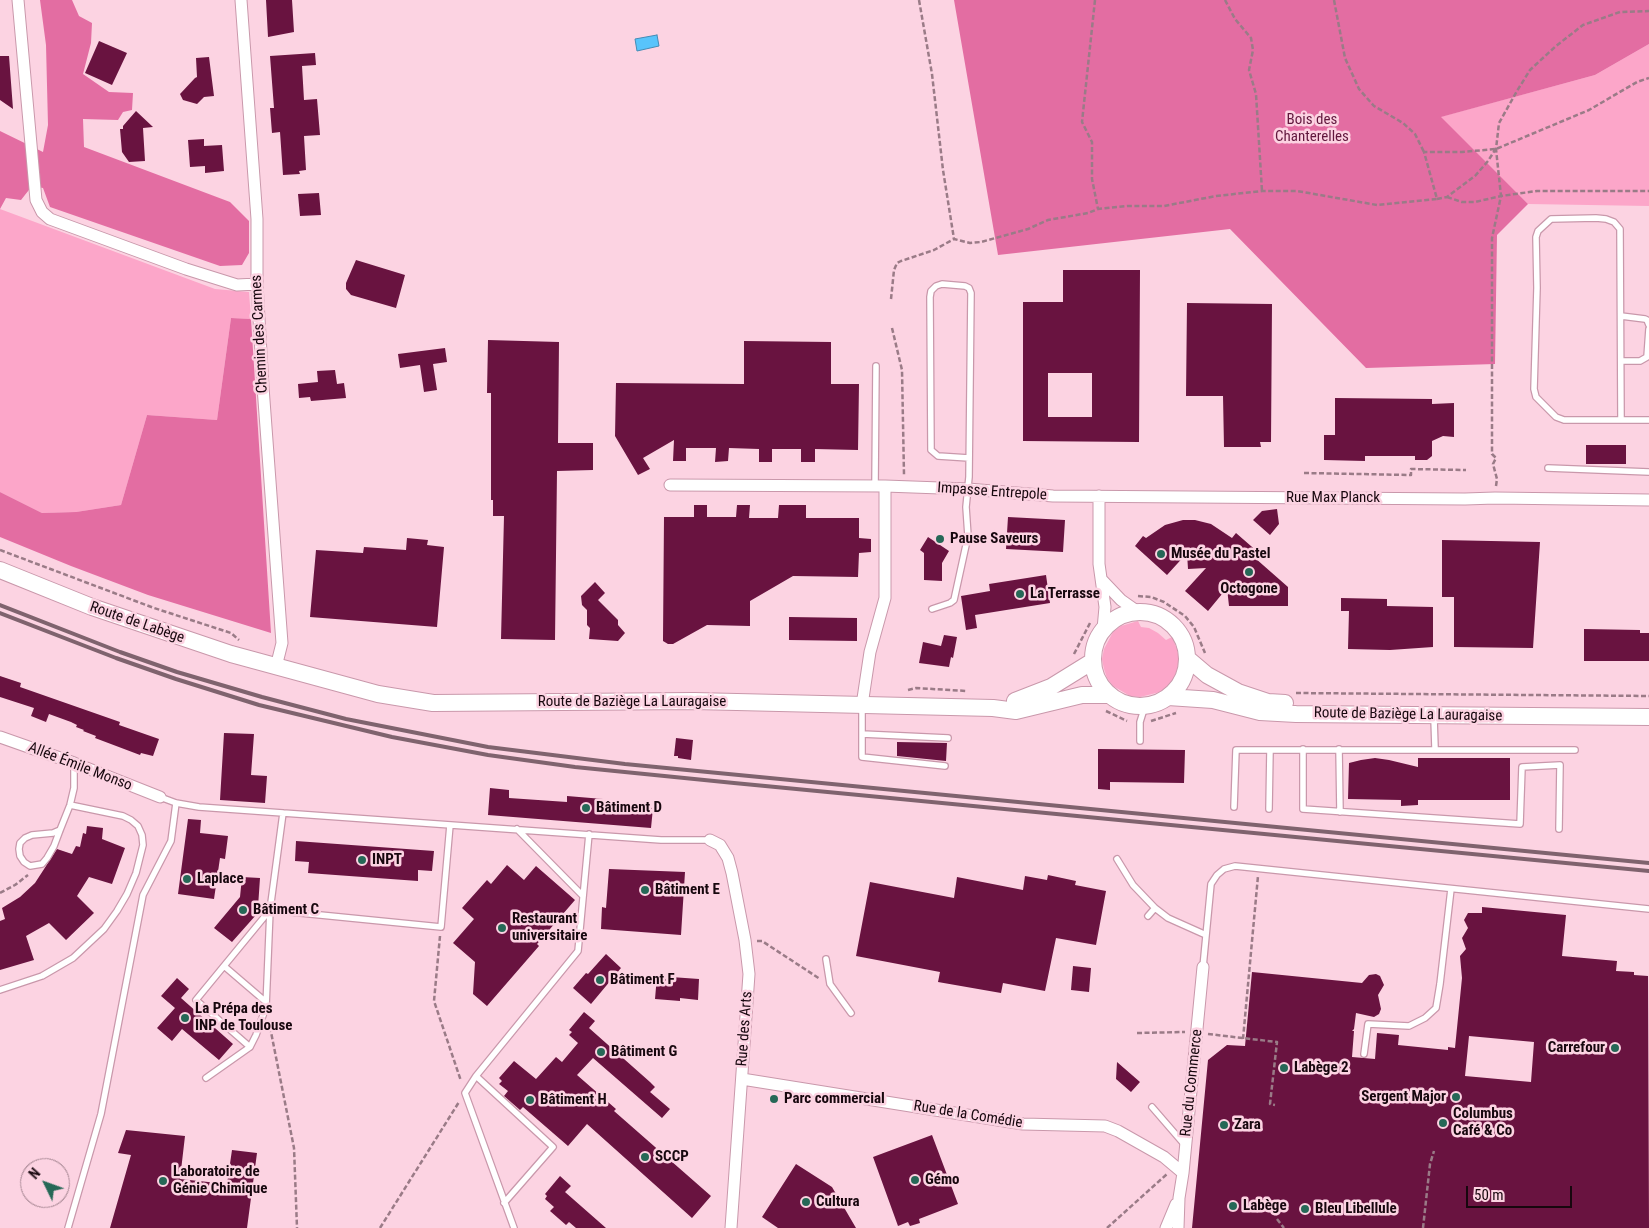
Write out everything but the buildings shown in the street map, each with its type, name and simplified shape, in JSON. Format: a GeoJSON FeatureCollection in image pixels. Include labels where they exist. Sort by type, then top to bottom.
{"type":"FeatureCollection","features":[{"type":"Feature","properties":{"kind":"main road","name":"Route de Labège"},"geometry":{"type":"LineString","coordinates":[[0,570],[100,610],[276,667]]}},
{"type":"Feature","properties":{"kind":"main road"},"geometry":{"type":"LineString","coordinates":[[1137,604],[1166,620],[1178,630],[1185,643],[1187,658],[1185,673],[1178,686],[1168,697],[1157,703],[1148,714],[1109,695],[1100,685],[1093,661],[1098,624],[1125,614],[1137,604]]}},
{"type":"Feature","properties":{"kind":"main road","name":"Route de Baziège La Lauragaise"},"geometry":{"type":"LineString","coordinates":[[1187,658],[1206,675],[1238,692],[1268,702],[1649,707]]}},
{"type":"Feature","properties":{"kind":"main road","name":"Route de Baziège La Lauragaise"},"geometry":{"type":"LineString","coordinates":[[993,708],[1051,687],[1093,661]]}},
{"type":"Feature","properties":{"kind":"main road","name":"Route de Baziège La Lauragaise"},"geometry":{"type":"LineString","coordinates":[[276,667],[378,694],[433,703],[694,701],[993,708],[1016,711],[1082,695],[1109,695]]}},
{"type":"Feature","properties":{"kind":"main road","name":"Route de Baziège La Lauragaise"},"geometry":{"type":"LineString","coordinates":[[1168,697],[1213,700],[1260,712],[1296,714],[1649,717]]}},
{"type":"Feature","properties":{"kind":"street"},"geometry":{"type":"LineString","coordinates":[[18,0],[36,200],[42,212],[50,219],[186,269],[236,285],[256,284]]}},
{"type":"Feature","properties":{"kind":"street","name":"Chemin des Carmes"},"geometry":{"type":"LineString","coordinates":[[241,0],[257,219],[256,284],[262,387],[282,643],[276,667]]}},
{"type":"Feature","properties":{"kind":"street","name":"Impasse Entrepole"},"geometry":{"type":"LineString","coordinates":[[670,485],[880,486],[968,489],[1053,496],[1099,496]]}},
{"type":"Feature","properties":{"kind":"street"},"geometry":{"type":"LineString","coordinates":[[862,705],[870,652],[885,598],[880,486]]}},
{"type":"Feature","properties":{"kind":"street"},"geometry":{"type":"LineString","coordinates":[[1098,624],[1105,607],[1099,564],[1099,496]]}},
{"type":"Feature","properties":{"kind":"street","name":"Rue Max Planck"},"geometry":{"type":"LineString","coordinates":[[1099,496],[1649,500]]}},
{"type":"Feature","properties":{"kind":"street"},"geometry":{"type":"LineString","coordinates":[[1102,579],[1121,600],[1137,604]]}},
{"type":"Feature","properties":{"kind":"street","name":"Allée Émile Monso"},"geometry":{"type":"LineString","coordinates":[[0,737],[74,763],[160,797]]}},
{"type":"Feature","properties":{"kind":"street","name":"Rue des Arts"},"geometry":{"type":"LineString","coordinates":[[710,840],[720,845],[728,858],[745,940],[749,974],[731,1228]]}},
{"type":"Feature","properties":{"kind":"street","name":"Rue du Commerce"},"geometry":{"type":"LineString","coordinates":[[1178,1228],[1180,1170],[1186,1146],[1203,967]]}},
{"type":"Feature","properties":{"kind":"street","name":"Rue de la Comédie"},"geometry":{"type":"LineString","coordinates":[[742,1079],[1023,1124],[1105,1126],[1118,1131],[1164,1157],[1180,1170]]}},
{"type":"Feature","properties":{"kind":"street","name":"Rue du Commerce"},"geometry":{"type":"LineString","coordinates":[[1166,1228],[1179,1198]]}},
{"type":"Feature","properties":{"kind":"lane"},"geometry":{"type":"LineString","coordinates":[[1621,420],[1620,229],[1614,222],[1596,218],[1551,219],[1538,231],[1536,237],[1537,288],[1534,389],[1536,396],[1556,417],[1564,420],[1621,420],[1649,420]]}},
{"type":"Feature","properties":{"kind":"lane"},"geometry":{"type":"LineString","coordinates":[[932,608],[954,600],[968,536],[966,507],[969,458],[971,293],[969,288],[965,286],[942,284],[936,286],[931,291],[930,297],[931,450],[938,456],[969,458]]}},
{"type":"Feature","properties":{"kind":"lane"},"geometry":{"type":"LineString","coordinates":[[1621,316],[1647,320],[1649,327],[1647,358],[1621,361]]}},
{"type":"Feature","properties":{"kind":"lane"},"geometry":{"type":"LineString","coordinates":[[876,366],[880,486]]}},
{"type":"Feature","properties":{"kind":"lane"},"geometry":{"type":"LineString","coordinates":[[1548,468],[1649,472]]}},
{"type":"Feature","properties":{"kind":"lane"},"geometry":{"type":"LineString","coordinates":[[862,705],[862,757],[944,766]]}},
{"type":"Feature","properties":{"kind":"lane"},"geometry":{"type":"LineString","coordinates":[[1140,740],[1140,722],[1148,714]]}},
{"type":"Feature","properties":{"kind":"lane"},"geometry":{"type":"LineString","coordinates":[[1434,716],[1435,748]]}},
{"type":"Feature","properties":{"kind":"lane"},"geometry":{"type":"LineString","coordinates":[[862,734],[948,738]]}},
{"type":"Feature","properties":{"kind":"lane"},"geometry":{"type":"LineString","coordinates":[[1234,807],[1236,750],[1435,748],[1575,750]]}},
{"type":"Feature","properties":{"kind":"lane"},"geometry":{"type":"LineString","coordinates":[[1303,749],[1303,809],[1520,824],[1522,766],[1560,765],[1559,829]]}},
{"type":"Feature","properties":{"kind":"lane"},"geometry":{"type":"LineString","coordinates":[[1339,749],[1340,812]]}},
{"type":"Feature","properties":{"kind":"lane"},"geometry":{"type":"LineString","coordinates":[[1269,810],[1270,750]]}},
{"type":"Feature","properties":{"kind":"lane"},"geometry":{"type":"LineString","coordinates":[[60,830],[25,838],[20,843],[20,856],[24,862],[30,866],[36,866],[42,864],[47,858],[60,830],[70,805],[74,788],[74,763]]}},
{"type":"Feature","properties":{"kind":"lane"},"geometry":{"type":"LineString","coordinates":[[160,797],[188,806],[661,840],[710,840]]}},
{"type":"Feature","properties":{"kind":"lane"},"geometry":{"type":"LineString","coordinates":[[68,1228],[101,1114],[143,895],[171,841],[176,803]]}},
{"type":"Feature","properties":{"kind":"lane"},"geometry":{"type":"LineString","coordinates":[[0,990],[42,976],[73,958],[92,941],[113,917],[127,894],[136,873],[143,845],[138,826],[123,816],[70,805]]}},
{"type":"Feature","properties":{"kind":"lane"},"geometry":{"type":"LineString","coordinates":[[206,1078],[250,1047],[266,1005],[270,910],[284,813]]}},
{"type":"Feature","properties":{"kind":"lane"},"geometry":{"type":"LineString","coordinates":[[270,910],[441,927],[450,825]]}},
{"type":"Feature","properties":{"kind":"lane"},"geometry":{"type":"LineString","coordinates":[[517,829],[583,896]]}},
{"type":"Feature","properties":{"kind":"lane"},"geometry":{"type":"LineString","coordinates":[[514,1228],[464,1093],[578,951],[589,834]]}},
{"type":"Feature","properties":{"kind":"lane"},"geometry":{"type":"LineString","coordinates":[[1117,860],[1133,885],[1155,908],[1168,918],[1206,935]]}},
{"type":"Feature","properties":{"kind":"lane"},"geometry":{"type":"LineString","coordinates":[[1203,967],[1210,888],[1217,875],[1224,869],[1235,866],[1649,909]]}},
{"type":"Feature","properties":{"kind":"lane"},"geometry":{"type":"LineString","coordinates":[[1364,1054],[1368,1024],[1409,1026],[1425,1018],[1436,1008],[1451,889]]}},
{"type":"Feature","properties":{"kind":"lane"},"geometry":{"type":"LineString","coordinates":[[1148,916],[1155,908]]}},
{"type":"Feature","properties":{"kind":"lane"},"geometry":{"type":"LineString","coordinates":[[250,1047],[196,1000],[270,910]]}},
{"type":"Feature","properties":{"kind":"lane"},"geometry":{"type":"LineString","coordinates":[[826,959],[830,984],[850,1013]]}},
{"type":"Feature","properties":{"kind":"lane"},"geometry":{"type":"LineString","coordinates":[[224,966],[266,1005]]}},
{"type":"Feature","properties":{"kind":"lane"},"geometry":{"type":"LineString","coordinates":[[476,1076],[553,1147],[504,1203]]}},
{"type":"Feature","properties":{"kind":"lane"},"geometry":{"type":"LineString","coordinates":[[1152,1107],[1186,1146]]}},
{"type":"Feature","properties":{"kind":"path"},"geometry":{"type":"LineString","coordinates":[[919,0],[932,74],[943,170],[954,239]]}},
{"type":"Feature","properties":{"kind":"path"},"geometry":{"type":"LineString","coordinates":[[1094,0],[1082,122],[1092,142],[1092,179],[1098,209]]}},
{"type":"Feature","properties":{"kind":"path"},"geometry":{"type":"LineString","coordinates":[[1225,0],[1235,19],[1251,38],[1253,50],[1249,70],[1256,94],[1262,192]]}},
{"type":"Feature","properties":{"kind":"path"},"geometry":{"type":"LineString","coordinates":[[1334,0],[1345,58],[1359,89],[1374,106],[1403,123],[1416,134],[1424,152],[1437,199]]}},
{"type":"Feature","properties":{"kind":"path"},"geometry":{"type":"LineString","coordinates":[[1495,498],[1497,479],[1493,464],[1496,458],[1492,454],[1492,238],[1501,196],[1496,149],[1499,123],[1530,70],[1583,25],[1620,12],[1649,11]]}},
{"type":"Feature","properties":{"kind":"path"},"geometry":{"type":"LineString","coordinates":[[1424,152],[1462,152],[1496,149],[1589,110],[1636,82],[1649,78]]}},
{"type":"Feature","properties":{"kind":"path"},"geometry":{"type":"LineString","coordinates":[[891,299],[894,270],[897,263],[934,250],[954,239],[970,243],[981,242],[1028,229],[1048,220],[1088,213],[1098,209],[1128,206],[1164,206],[1216,196],[1262,192],[1297,192],[1377,205],[1437,199],[1447,197],[1475,176],[1496,149]]}},
{"type":"Feature","properties":{"kind":"path"},"geometry":{"type":"LineString","coordinates":[[1447,197],[1462,202],[1475,202],[1537,191],[1649,191]]}},
{"type":"Feature","properties":{"kind":"path"},"geometry":{"type":"LineString","coordinates":[[892,328],[902,370],[905,487]]}},
{"type":"Feature","properties":{"kind":"path"},"geometry":{"type":"LineString","coordinates":[[1304,473],[1411,475],[1411,469],[1466,470]]}},
{"type":"Feature","properties":{"kind":"path"},"geometry":{"type":"LineString","coordinates":[[0,550],[154,608],[231,633],[244,645]]}},
{"type":"Feature","properties":{"kind":"path"},"geometry":{"type":"LineString","coordinates":[[1137,604],[1151,597],[1164,602],[1185,616],[1194,627],[1209,660]]}},
{"type":"Feature","properties":{"kind":"path"},"geometry":{"type":"LineString","coordinates":[[1072,658],[1098,624]]}},
{"type":"Feature","properties":{"kind":"path"},"geometry":{"type":"LineString","coordinates":[[1290,692],[1649,696]]}},
{"type":"Feature","properties":{"kind":"path"},"geometry":{"type":"LineString","coordinates":[[1148,714],[1178,712]]}},
{"type":"Feature","properties":{"kind":"path"},"geometry":{"type":"LineString","coordinates":[[0,893],[15,885],[36,866]]}},
{"type":"Feature","properties":{"kind":"path"},"geometry":{"type":"LineString","coordinates":[[1243,1039],[1258,869]]}},
{"type":"Feature","properties":{"kind":"path"},"geometry":{"type":"LineString","coordinates":[[380,1228],[464,1093],[434,1002],[441,927]]}},
{"type":"Feature","properties":{"kind":"path"},"geometry":{"type":"LineString","coordinates":[[745,940],[762,941],[824,982],[830,984]]}},
{"type":"Feature","properties":{"kind":"path"},"geometry":{"type":"LineString","coordinates":[[266,1005],[294,1148],[297,1228]]}},
{"type":"Feature","properties":{"kind":"path"},"geometry":{"type":"LineString","coordinates":[[1137,1033],[1197,1032],[1277,1042],[1270,1104],[1275,1105]]}},
{"type":"Feature","properties":{"kind":"path"},"geometry":{"type":"LineString","coordinates":[[1423,1228],[1430,1164],[1434,1151]]}},
{"type":"Feature","properties":{"kind":"path"},"geometry":{"type":"LineString","coordinates":[[1106,1228],[1180,1170]]}},
{"type":"Feature","properties":{"kind":"path"},"geometry":{"type":"LineString","coordinates":[[1277,1219],[1284,1228]]}},
{"type":"Feature","properties":{"kind":"shaded area"},"geometry":{"type":"Polygon","coordinates":[[[1649,44],[1649,206],[1528,204],[1440,117],[1595,75],[1649,44]]]}},
{"type":"Feature","properties":{"kind":"shaded area"},"geometry":{"type":"Polygon","coordinates":[[[0,209],[215,289],[249,292],[251,319],[231,318],[217,420],[147,415],[121,505],[76,512],[42,513],[0,492],[0,209]]]}},
{"type":"Feature","properties":{"kind":"shaded area"},"geometry":{"type":"Polygon","coordinates":[[[1138,621],[1141,627],[1149,628],[1166,640],[1172,637],[1179,659],[1174,678],[1167,686],[1160,692],[1140,697],[1130,696],[1113,686],[1107,678],[1102,659],[1104,649],[1113,632],[1121,626],[1138,621]]]}},
{"type":"Feature","properties":{"kind":"green space"},"geometry":{"type":"Polygon","coordinates":[[[40,0],[72,0],[79,16],[92,23],[91,43],[83,74],[109,92],[133,93],[132,110],[123,112],[118,120],[83,119],[84,147],[230,202],[249,221],[249,253],[242,265],[220,266],[50,207],[43,188],[32,186],[21,200],[6,198],[0,209],[0,131],[43,152],[48,125],[46,45],[40,0]]]}},
{"type":"Feature","properties":{"kind":"green space","name":"Bois des Chanterelles"},"geometry":{"type":"Polygon","coordinates":[[[954,0],[1649,0],[1649,44],[1595,75],[1441,117],[1528,204],[1497,235],[1495,364],[1366,368],[1230,229],[998,255],[954,0]]]}},
{"type":"Feature","properties":{"kind":"green space"},"geometry":{"type":"Polygon","coordinates":[[[231,318],[251,319],[271,633],[148,595],[0,537],[0,492],[42,513],[76,512],[121,505],[147,415],[217,420],[231,318]]]}},
{"type":"Feature","properties":{"kind":"water"},"geometry":{"type":"Polygon","coordinates":[[[657,35],[659,46],[637,51],[635,39],[657,35]]]}},
{"type":"Feature","properties":{"kind":"railway"},"geometry":{"type":"LineString","coordinates":[[0,605],[120,652],[177,672],[262,697],[346,719],[488,747],[625,764],[1649,863]]}},
{"type":"Feature","properties":{"kind":"railway"},"geometry":{"type":"LineString","coordinates":[[0,613],[116,658],[259,705],[392,737],[488,755],[575,767],[734,783],[1649,871]]}},
{"type":"Feature","properties":{"kind":"place","name":"Pause Saveurs"},"geometry":{"type":"Point","coordinates":[940,539]}},
{"type":"Feature","properties":{"kind":"place","name":"Musée du Pastel"},"geometry":{"type":"Point","coordinates":[1161,554]}},
{"type":"Feature","properties":{"kind":"place","name":"Octogone"},"geometry":{"type":"Point","coordinates":[1249,572]}},
{"type":"Feature","properties":{"kind":"place","name":"La Terrasse"},"geometry":{"type":"Point","coordinates":[1020,594]}},
{"type":"Feature","properties":{"kind":"place","name":"Bâtiment D"},"geometry":{"type":"Point","coordinates":[586,808]}},
{"type":"Feature","properties":{"kind":"place","name":"INPT"},"geometry":{"type":"Point","coordinates":[362,860]}},
{"type":"Feature","properties":{"kind":"place","name":"Laplace"},"geometry":{"type":"Point","coordinates":[187,879]}},
{"type":"Feature","properties":{"kind":"place","name":"Bâtiment E"},"geometry":{"type":"Point","coordinates":[645,890]}},
{"type":"Feature","properties":{"kind":"place","name":"Bâtiment C"},"geometry":{"type":"Point","coordinates":[243,910]}},
{"type":"Feature","properties":{"kind":"place","name":"Restaurant universitaire"},"geometry":{"type":"Point","coordinates":[502,928]}},
{"type":"Feature","properties":{"kind":"place","name":"Bâtiment F"},"geometry":{"type":"Point","coordinates":[600,980]}},
{"type":"Feature","properties":{"kind":"place","name":"La Prépa des INP de Toulouse"},"geometry":{"type":"Point","coordinates":[185,1018]}},
{"type":"Feature","properties":{"kind":"place","name":"Carrefour"},"geometry":{"type":"Point","coordinates":[1615,1048]}},
{"type":"Feature","properties":{"kind":"place","name":"Bâtiment G"},"geometry":{"type":"Point","coordinates":[601,1052]}},
{"type":"Feature","properties":{"kind":"place","name":"Labège 2"},"geometry":{"type":"Point","coordinates":[1284,1068]}},
{"type":"Feature","properties":{"kind":"place","name":"Sergent Major"},"geometry":{"type":"Point","coordinates":[1456,1097]}},
{"type":"Feature","properties":{"kind":"place","name":"Parc commercial"},"geometry":{"type":"Point","coordinates":[774,1099]}},
{"type":"Feature","properties":{"kind":"place","name":"Bâtiment H"},"geometry":{"type":"Point","coordinates":[530,1100]}},
{"type":"Feature","properties":{"kind":"place","name":"Columbus Café & Co"},"geometry":{"type":"Point","coordinates":[1443,1123]}},
{"type":"Feature","properties":{"kind":"place","name":"Zara"},"geometry":{"type":"Point","coordinates":[1224,1125]}},
{"type":"Feature","properties":{"kind":"place","name":"SCCP"},"geometry":{"type":"Point","coordinates":[645,1157]}},
{"type":"Feature","properties":{"kind":"place","name":"Gémo"},"geometry":{"type":"Point","coordinates":[915,1180]}},
{"type":"Feature","properties":{"kind":"place","name":"Laboratoire de Génie Chimique"},"geometry":{"type":"Point","coordinates":[163,1181]}},
{"type":"Feature","properties":{"kind":"place","name":"Cultura"},"geometry":{"type":"Point","coordinates":[806,1202]}},
{"type":"Feature","properties":{"kind":"place","name":"Labège"},"geometry":{"type":"Point","coordinates":[1233,1206]}},
{"type":"Feature","properties":{"kind":"place","name":"Bleu Libellule"},"geometry":{"type":"Point","coordinates":[1305,1209]}}]}
